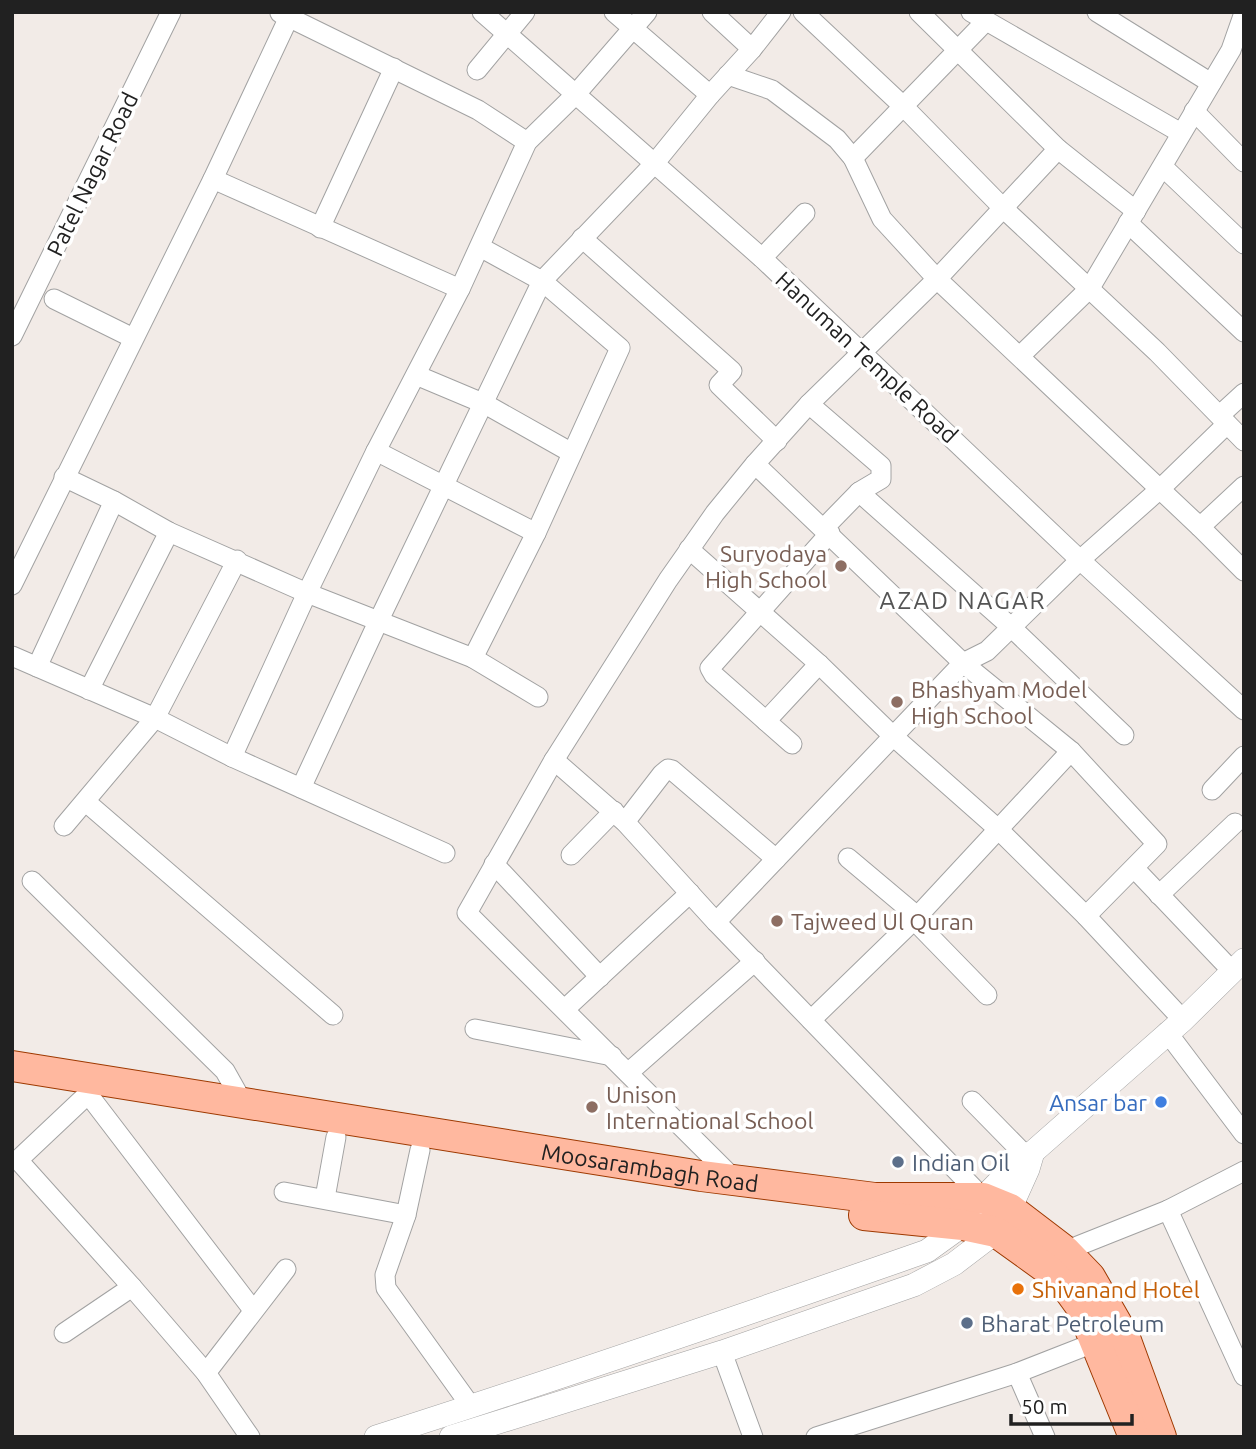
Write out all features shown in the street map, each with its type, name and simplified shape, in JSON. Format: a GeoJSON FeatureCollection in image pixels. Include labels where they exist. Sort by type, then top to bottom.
{"type":"FeatureCollection","features":[{"type":"Feature","properties":{"kind":"main road","name":"Moosarambagh Road"},"geometry":{"type":"LineString","coordinates":[[12,1066],[735,1181],[996,1213]]}},
{"type":"Feature","properties":{"kind":"main road","name":"Moosarambagh Road"},"geometry":{"type":"LineString","coordinates":[[12,1083],[88,1094],[235,1122],[477,1157],[762,1205],[963,1225],[996,1213]]}},
{"type":"Feature","properties":{"kind":"main road"},"geometry":{"type":"LineString","coordinates":[[996,1213],[1065,1251],[1085,1270],[1125,1338],[1161,1437]]}},
{"type":"Feature","properties":{"kind":"main road"},"geometry":{"type":"LineString","coordinates":[[996,1213],[1068,1289],[1081,1307],[1134,1437]]}},
{"type":"Feature","properties":{"kind":"street","name":"Patel Nagar Road"},"geometry":{"type":"LineString","coordinates":[[12,335],[171,12]]}},
{"type":"Feature","properties":{"kind":"street","name":"Hanuman Temple Road"},"geometry":{"type":"LineString","coordinates":[[482,12],[762,258],[1080,560],[1244,710]]}},
{"type":"Feature","properties":{"kind":"street"},"geometry":{"type":"LineString","coordinates":[[477,70],[526,12]]}},
{"type":"Feature","properties":{"kind":"street"},"geometry":{"type":"LineString","coordinates":[[614,12],[710,95]]}},
{"type":"Feature","properties":{"kind":"street"},"geometry":{"type":"LineString","coordinates":[[232,757],[307,593],[376,451],[460,289],[527,142],[575,95],[647,12]]}},
{"type":"Feature","properties":{"kind":"street"},"geometry":{"type":"LineString","coordinates":[[712,12],[752,49]]}},
{"type":"Feature","properties":{"kind":"street"},"geometry":{"type":"LineString","coordinates":[[301,788],[542,281],[654,164],[781,12]]}},
{"type":"Feature","properties":{"kind":"street"},"geometry":{"type":"LineString","coordinates":[[919,12],[1058,149],[1132,217],[1244,332]]}},
{"type":"Feature","properties":{"kind":"street"},"geometry":{"type":"LineString","coordinates":[[1097,12],[1211,83]]}},
{"type":"Feature","properties":{"kind":"street"},"geometry":{"type":"LineString","coordinates":[[12,585],[213,179],[284,15],[478,110],[527,142]]}},
{"type":"Feature","properties":{"kind":"street"},"geometry":{"type":"LineString","coordinates":[[1020,356],[1090,288],[1211,83],[1237,55],[1237,15]]}},
{"type":"Feature","properties":{"kind":"street"},"geometry":{"type":"LineString","coordinates":[[817,16],[1003,208],[1090,288],[1244,441]]}},
{"type":"Feature","properties":{"kind":"street"},"geometry":{"type":"LineString","coordinates":[[853,158],[988,18],[1181,133]]}},
{"type":"Feature","properties":{"kind":"street"},"geometry":{"type":"LineString","coordinates":[[320,228],[394,68]]}},
{"type":"Feature","properties":{"kind":"street"},"geometry":{"type":"LineString","coordinates":[[729,75],[772,90],[836,139],[853,158],[854,183],[882,219],[937,279],[1244,571]]}},
{"type":"Feature","properties":{"kind":"street"},"geometry":{"type":"LineString","coordinates":[[1194,111],[1244,162]]}},
{"type":"Feature","properties":{"kind":"street"},"geometry":{"type":"LineString","coordinates":[[735,1181],[467,913],[554,760],[689,549],[755,464],[809,404],[937,279],[1058,149]]}},
{"type":"Feature","properties":{"kind":"street"},"geometry":{"type":"LineString","coordinates":[[1163,167],[1244,244]]}},
{"type":"Feature","properties":{"kind":"street"},"geometry":{"type":"LineString","coordinates":[[213,179],[460,289]]}},
{"type":"Feature","properties":{"kind":"street"},"geometry":{"type":"LineString","coordinates":[[762,258],[805,213]]}},
{"type":"Feature","properties":{"kind":"street"},"geometry":{"type":"LineString","coordinates":[[582,239],[732,371],[719,385],[777,441]]}},
{"type":"Feature","properties":{"kind":"street"},"geometry":{"type":"LineString","coordinates":[[473,658],[536,533],[620,348],[542,281],[480,247]]}},
{"type":"Feature","properties":{"kind":"street"},"geometry":{"type":"LineString","coordinates":[[54,299],[133,338]]}},
{"type":"Feature","properties":{"kind":"street"},"geometry":{"type":"LineString","coordinates":[[416,375],[485,404],[572,453]]}},
{"type":"Feature","properties":{"kind":"street"},"geometry":{"type":"LineString","coordinates":[[716,922],[963,663],[987,651],[1080,560],[1160,489],[1244,393]]}},
{"type":"Feature","properties":{"kind":"street"},"geometry":{"type":"LineString","coordinates":[[792,744],[714,675],[710,668],[761,612],[859,492],[881,479],[881,466],[809,404]]}},
{"type":"Feature","properties":{"kind":"street"},"geometry":{"type":"LineString","coordinates":[[376,451],[536,533]]}},
{"type":"Feature","properties":{"kind":"street"},"geometry":{"type":"LineString","coordinates":[[755,464],[963,663],[1071,751],[1157,844],[1086,916]]}},
{"type":"Feature","properties":{"kind":"street"},"geometry":{"type":"LineString","coordinates":[[64,477],[169,532],[307,593],[473,658],[538,697]]}},
{"type":"Feature","properties":{"kind":"street"},"geometry":{"type":"LineString","coordinates":[[1200,527],[1244,486]]}},
{"type":"Feature","properties":{"kind":"street"},"geometry":{"type":"LineString","coordinates":[[859,492],[1011,627],[1124,735]]}},
{"type":"Feature","properties":{"kind":"street"},"geometry":{"type":"LineString","coordinates":[[37,667],[114,501]]}},
{"type":"Feature","properties":{"kind":"street"},"geometry":{"type":"LineString","coordinates":[[89,690],[169,532]]}},
{"type":"Feature","properties":{"kind":"street"},"geometry":{"type":"LineString","coordinates":[[689,549],[998,829],[1086,916],[1175,1026],[1241,1124]]}},
{"type":"Feature","properties":{"kind":"street"},"geometry":{"type":"LineString","coordinates":[[64,826],[155,718],[237,561]]}},
{"type":"Feature","properties":{"kind":"street"},"geometry":{"type":"LineString","coordinates":[[12,656],[155,718],[232,757],[445,853]]}},
{"type":"Feature","properties":{"kind":"street"},"geometry":{"type":"LineString","coordinates":[[766,721],[819,664]]}},
{"type":"Feature","properties":{"kind":"street"},"geometry":{"type":"LineString","coordinates":[[811,1020],[916,918],[1071,751]]}},
{"type":"Feature","properties":{"kind":"street"},"geometry":{"type":"LineString","coordinates":[[1212,790],[1244,756]]}},
{"type":"Feature","properties":{"kind":"street"},"geometry":{"type":"LineString","coordinates":[[554,760],[619,816],[716,922],[996,1213]]}},
{"type":"Feature","properties":{"kind":"street"},"geometry":{"type":"LineString","coordinates":[[571,855],[619,816],[668,769],[776,859]]}},
{"type":"Feature","properties":{"kind":"street"},"geometry":{"type":"LineString","coordinates":[[86,802],[333,1015]]}},
{"type":"Feature","properties":{"kind":"street"},"geometry":{"type":"LineString","coordinates":[[1158,895],[1235,823]]}},
{"type":"Feature","properties":{"kind":"street"},"geometry":{"type":"LineString","coordinates":[[848,858],[916,918],[987,995]]}},
{"type":"Feature","properties":{"kind":"street"},"geometry":{"type":"LineString","coordinates":[[494,864],[600,977]]}},
{"type":"Feature","properties":{"kind":"street"},"geometry":{"type":"LineString","coordinates":[[451,1437],[476,1434],[722,1352],[914,1285],[954,1264],[996,1213],[1029,1153],[1175,1026],[1238,966],[1158,895],[1135,869]]}},
{"type":"Feature","properties":{"kind":"street"},"geometry":{"type":"LineString","coordinates":[[32,881],[225,1071],[243,1103]]}},
{"type":"Feature","properties":{"kind":"street"},"geometry":{"type":"LineString","coordinates":[[565,1009],[690,893]]}},
{"type":"Feature","properties":{"kind":"street"},"geometry":{"type":"LineString","coordinates":[[628,1073],[755,961]]}},
{"type":"Feature","properties":{"kind":"street"},"geometry":{"type":"LineString","coordinates":[[475,1029],[612,1056]]}},
{"type":"Feature","properties":{"kind":"street"},"geometry":{"type":"LineString","coordinates":[[250,1437],[206,1373],[18,1160],[88,1094],[253,1310]]}},
{"type":"Feature","properties":{"kind":"street"},"geometry":{"type":"LineString","coordinates":[[972,1101],[1029,1153]]}},
{"type":"Feature","properties":{"kind":"street"},"geometry":{"type":"LineString","coordinates":[[325,1198],[336,1138]]}},
{"type":"Feature","properties":{"kind":"street"},"geometry":{"type":"LineString","coordinates":[[421,1150],[406,1215],[385,1276],[386,1287],[470,1405]]}},
{"type":"Feature","properties":{"kind":"street"},"geometry":{"type":"LineString","coordinates":[[1065,1251],[1168,1210],[1244,1171]]}},
{"type":"Feature","properties":{"kind":"street"},"geometry":{"type":"LineString","coordinates":[[284,1192],[406,1215]]}},
{"type":"Feature","properties":{"kind":"street"},"geometry":{"type":"LineString","coordinates":[[1168,1210],[1244,1376]]}},
{"type":"Feature","properties":{"kind":"street"},"geometry":{"type":"LineString","coordinates":[[376,1437],[555,1380],[927,1251],[963,1225]]}},
{"type":"Feature","properties":{"kind":"street"},"geometry":{"type":"LineString","coordinates":[[206,1373],[286,1269]]}},
{"type":"Feature","properties":{"kind":"street"},"geometry":{"type":"LineString","coordinates":[[64,1333],[132,1287]]}},
{"type":"Feature","properties":{"kind":"street"},"geometry":{"type":"LineString","coordinates":[[816,1437],[1017,1373],[1096,1342]]}},
{"type":"Feature","properties":{"kind":"street"},"geometry":{"type":"LineString","coordinates":[[722,1352],[753,1437]]}},
{"type":"Feature","properties":{"kind":"street"},"geometry":{"type":"LineString","coordinates":[[1017,1373],[1045,1437]]}},
{"type":"Feature","properties":{"kind":"place","name":"Suryodaya High School"},"geometry":{"type":"Point","coordinates":[841,566]}},
{"type":"Feature","properties":{"kind":"place","name":"Bhashyam Model High School"},"geometry":{"type":"Point","coordinates":[897,702]}},
{"type":"Feature","properties":{"kind":"place","name":"Tajweed Ul Quran"},"geometry":{"type":"Point","coordinates":[777,921]}},
{"type":"Feature","properties":{"kind":"place","name":"Ansar bar"},"geometry":{"type":"Point","coordinates":[1161,1102]}},
{"type":"Feature","properties":{"kind":"place","name":"Unison International School"},"geometry":{"type":"Point","coordinates":[592,1107]}},
{"type":"Feature","properties":{"kind":"place","name":"Indian Oil"},"geometry":{"type":"Point","coordinates":[898,1162]}},
{"type":"Feature","properties":{"kind":"place","name":"Shivanand Hotel"},"geometry":{"type":"Point","coordinates":[1018,1289]}},
{"type":"Feature","properties":{"kind":"place","name":"Bharat Petroleum"},"geometry":{"type":"Point","coordinates":[967,1323]}},
{"type":"Feature","properties":{"kind":"district","name":"AZAD NAGAR"},"geometry":{"type":"Point","coordinates":[963,600]}}]}
